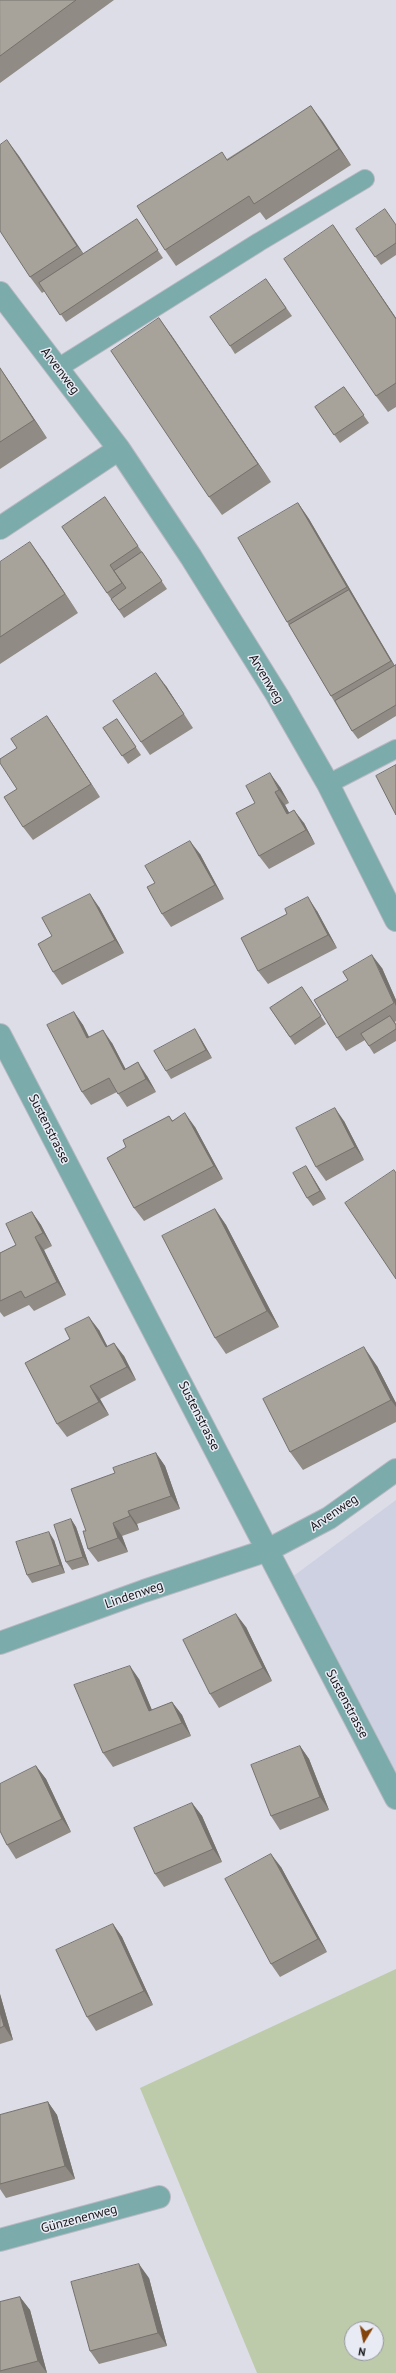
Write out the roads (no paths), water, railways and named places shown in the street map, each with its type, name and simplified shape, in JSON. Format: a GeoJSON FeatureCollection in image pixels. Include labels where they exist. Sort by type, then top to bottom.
{"type":"FeatureCollection","features":[{"type":"Feature","properties":{"kind":"street","name":"Arvenweg"},"geometry":{"type":"LineString","coordinates":[[0,293],[119,449],[191,557],[277,695],[328,784],[396,920]]}},
{"type":"Feature","properties":{"kind":"street"},"geometry":{"type":"LineString","coordinates":[[0,528],[119,449]]}},
{"type":"Feature","properties":{"kind":"street","name":"Sustenstrasse"},"geometry":{"type":"LineString","coordinates":[[0,1035],[396,1798]]}},
{"type":"Feature","properties":{"kind":"street","name":"Arvenweg"},"geometry":{"type":"LineString","coordinates":[[268,1550],[329,1518],[396,1470]]}},
{"type":"Feature","properties":{"kind":"street","name":"Lindenweg"},"geometry":{"type":"LineString","coordinates":[[0,1643],[144,1591],[268,1550]]}},
{"type":"Feature","properties":{"kind":"street","name":"Günzenenweg"},"geometry":{"type":"LineString","coordinates":[[0,2240],[159,2197]]}},
{"type":"Feature","properties":{"kind":"lane"},"geometry":{"type":"LineString","coordinates":[[58,368],[259,242],[365,180]]}},
{"type":"Feature","properties":{"kind":"lane"},"geometry":{"type":"LineString","coordinates":[[328,784],[396,749]]}}]}
